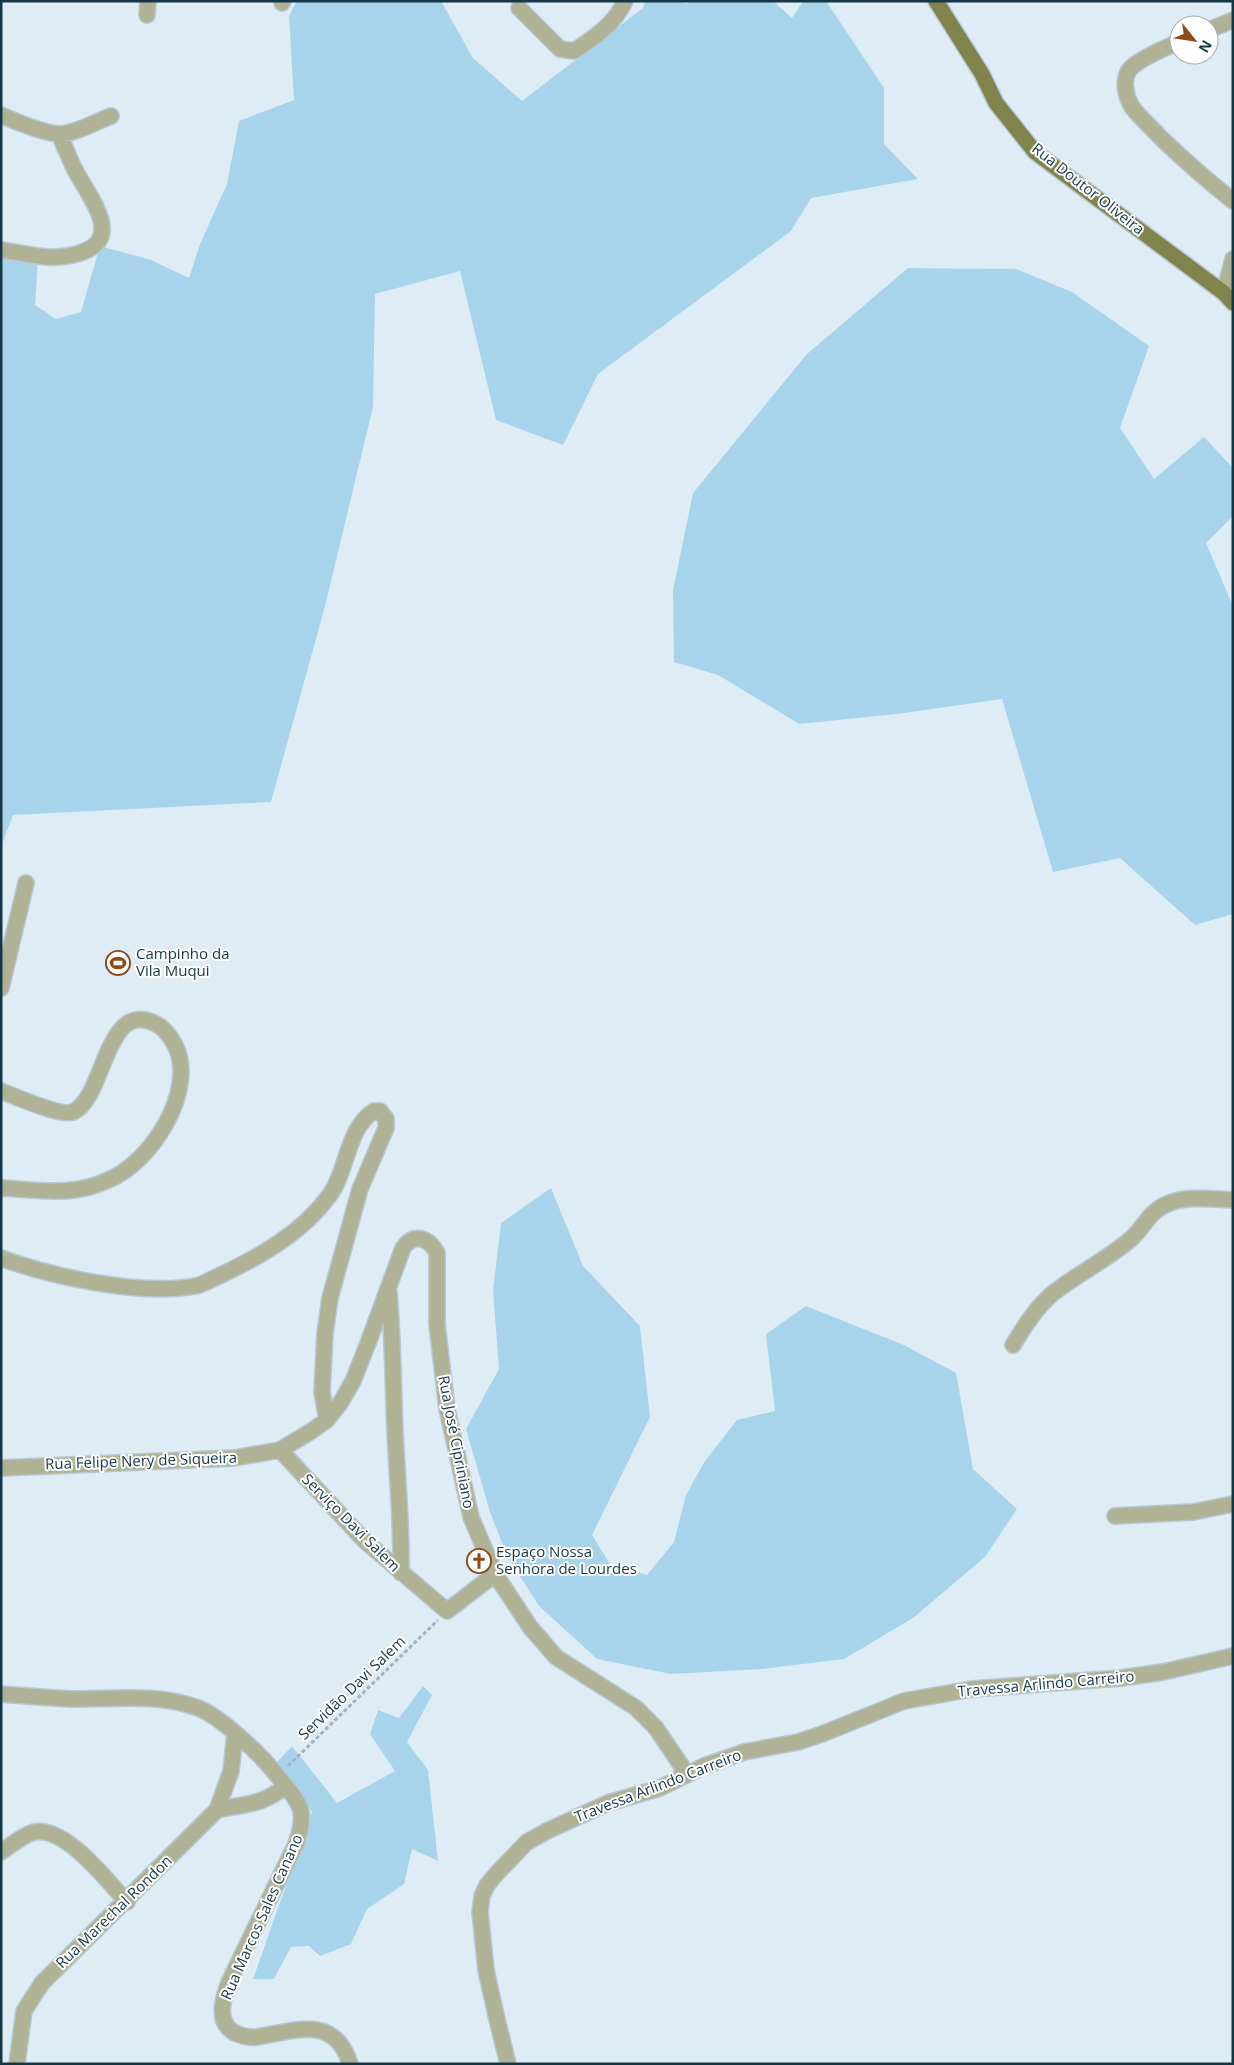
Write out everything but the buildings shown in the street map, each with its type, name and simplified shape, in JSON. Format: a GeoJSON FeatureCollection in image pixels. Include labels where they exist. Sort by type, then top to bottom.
{"type":"FeatureCollection","features":[{"type":"Feature","properties":{"kind":"main road","name":"Rua Doutor Oliveira"},"geometry":{"type":"LineString","coordinates":[[936,1],[982,74],[996,103],[1035,152],[1228,298]]}},
{"type":"Feature","properties":{"kind":"street"},"geometry":{"type":"LineString","coordinates":[[519,8],[560,49],[574,51],[593,39],[611,22],[625,1]]}},
{"type":"Feature","properties":{"kind":"street"},"geometry":{"type":"LineString","coordinates":[[1219,26],[1233,20]]}},
{"type":"Feature","properties":{"kind":"street"},"geometry":{"type":"LineString","coordinates":[[1169,46],[1158,51],[1130,70],[1125,80],[1126,93],[1132,107],[1150,127],[1200,175],[1233,201]]}},
{"type":"Feature","properties":{"kind":"street"},"geometry":{"type":"LineString","coordinates":[[1,115],[59,134],[74,131],[111,116]]}},
{"type":"Feature","properties":{"kind":"street"},"geometry":{"type":"LineString","coordinates":[[1,250],[48,257],[77,254],[93,247],[101,237],[102,228],[98,214],[59,134]]}},
{"type":"Feature","properties":{"kind":"street"},"geometry":{"type":"LineString","coordinates":[[1228,298],[1233,259]]}},
{"type":"Feature","properties":{"kind":"street"},"geometry":{"type":"LineString","coordinates":[[1,988],[26,882]]}},
{"type":"Feature","properties":{"kind":"street"},"geometry":{"type":"LineString","coordinates":[[1,1091],[21,1100],[67,1113],[73,1112],[82,1104],[91,1091],[116,1036],[125,1026],[133,1021],[153,1022],[163,1028],[178,1051],[181,1071],[178,1092],[169,1119],[158,1138],[128,1170],[107,1181],[74,1190],[1,1188]]}},
{"type":"Feature","properties":{"kind":"street"},"geometry":{"type":"LineString","coordinates":[[1,1258],[62,1276],[102,1283],[160,1290],[197,1286],[242,1266],[278,1243],[305,1222],[330,1195],[339,1180],[349,1148],[363,1122],[374,1111],[380,1111],[386,1119],[386,1128],[360,1189],[330,1298],[325,1333],[322,1392],[327,1420]]}},
{"type":"Feature","properties":{"kind":"street"},"geometry":{"type":"LineString","coordinates":[[1013,1345],[1033,1315],[1051,1295],[1133,1237],[1154,1212],[1163,1205],[1196,1198],[1233,1200]]}},
{"type":"Feature","properties":{"kind":"street","name":"Rua José Cipriniano"},"geometry":{"type":"LineString","coordinates":[[280,1450],[327,1420],[341,1402],[352,1381],[389,1288],[397,1262],[407,1242],[420,1238],[433,1245],[437,1253],[437,1324],[446,1409],[471,1517],[495,1574],[530,1627],[556,1657],[636,1708],[656,1728],[688,1774]]}},
{"type":"Feature","properties":{"kind":"street"},"geometry":{"type":"LineString","coordinates":[[389,1288],[394,1350],[395,1430],[402,1542],[401,1573]]}},
{"type":"Feature","properties":{"kind":"street","name":"Serviço Davi Salem"},"geometry":{"type":"LineString","coordinates":[[280,1450],[365,1541],[447,1611]]}},
{"type":"Feature","properties":{"kind":"street","name":"Rua Felipe Nery de Siqueira"},"geometry":{"type":"LineString","coordinates":[[1,1468],[234,1458],[280,1450]]}},
{"type":"Feature","properties":{"kind":"street"},"geometry":{"type":"LineString","coordinates":[[1114,1516],[1193,1512],[1233,1504]]}},
{"type":"Feature","properties":{"kind":"street"},"geometry":{"type":"LineString","coordinates":[[447,1611],[495,1574]]}},
{"type":"Feature","properties":{"kind":"street","name":"Travessa Arlindo Carreiro"},"geometry":{"type":"LineString","coordinates":[[508,2064],[486,1970],[480,1912],[482,1896],[487,1885],[527,1842],[548,1830],[608,1803],[660,1788],[704,1766],[736,1754],[798,1742],[904,1701],[980,1688],[1138,1676],[1233,1656]]}},
{"type":"Feature","properties":{"kind":"street"},"geometry":{"type":"LineString","coordinates":[[1,1694],[172,1701],[198,1708],[217,1717],[235,1734]]}},
{"type":"Feature","properties":{"kind":"street","name":"Rua Marcos Sales Canano"},"geometry":{"type":"LineString","coordinates":[[235,1734],[270,1767],[295,1797],[303,1812],[302,1826],[296,1844],[229,1982],[222,2000],[222,2018],[228,2029],[243,2037],[255,2038],[286,2030],[310,2028],[322,2030],[337,2040],[347,2054],[350,2064]]}},
{"type":"Feature","properties":{"kind":"street","name":"Rua Marechal Rondon"},"geometry":{"type":"LineString","coordinates":[[17,2064],[24,2011],[32,1996],[56,1968],[127,1902],[217,1810],[231,1771],[235,1734]]}},
{"type":"Feature","properties":{"kind":"street"},"geometry":{"type":"LineString","coordinates":[[217,1810],[264,1800],[274,1796],[285,1786]]}},
{"type":"Feature","properties":{"kind":"street"},"geometry":{"type":"LineString","coordinates":[[1,1852],[33,1832],[46,1832],[73,1846],[127,1902]]}},
{"type":"Feature","properties":{"kind":"path","name":"Servidão Davi Salem"},"geometry":{"type":"LineString","coordinates":[[285,1786],[283,1771],[447,1611]]}},
{"type":"Feature","properties":{"kind":"shaded area"},"geometry":{"type":"Polygon","coordinates":[[[297,1],[441,1],[473,58],[522,101],[643,8],[645,1],[684,1],[686,4],[689,1],[773,1],[792,18],[803,1],[826,1],[884,88],[884,144],[918,179],[811,198],[791,231],[598,374],[563,445],[496,420],[460,271],[375,294],[373,407],[325,606],[271,802],[13,815],[1,846],[1,254],[38,260],[35,305],[56,319],[81,312],[100,246],[151,260],[189,278],[200,244],[227,184],[239,121],[294,100],[289,16],[297,1]]]}},
{"type":"Feature","properties":{"kind":"shaded area"},"geometry":{"type":"Polygon","coordinates":[[[908,268],[1016,269],[1072,292],[1149,346],[1120,428],[1154,479],[1204,437],[1233,468],[1233,516],[1206,543],[1233,606],[1233,914],[1195,925],[1120,858],[1053,872],[1002,699],[897,714],[799,724],[718,675],[674,662],[673,590],[693,493],[807,354],[908,268]]]}},
{"type":"Feature","properties":{"kind":"shaded area"},"geometry":{"type":"Polygon","coordinates":[[[551,1188],[583,1266],[640,1326],[650,1417],[592,1535],[610,1564],[647,1575],[674,1542],[686,1495],[705,1461],[737,1420],[775,1411],[766,1334],[806,1306],[904,1345],[956,1373],[973,1469],[1017,1509],[985,1557],[913,1618],[844,1659],[762,1669],[671,1674],[597,1659],[539,1606],[508,1558],[490,1512],[466,1429],[499,1369],[493,1291],[501,1223],[551,1188]]]}},
{"type":"Feature","properties":{"kind":"shaded area"},"geometry":{"type":"Polygon","coordinates":[[[423,1686],[432,1695],[407,1742],[428,1770],[438,1861],[412,1849],[404,1884],[367,1909],[351,1944],[320,1956],[309,1946],[291,1947],[274,1979],[253,1979],[312,1812],[277,1762],[292,1746],[337,1803],[395,1771],[370,1734],[378,1710],[399,1718],[423,1686]]]}},
{"type":"Feature","properties":{"kind":"place","name":"Campinho da Vila Muqui"},"geometry":{"type":"Point","coordinates":[118,963]}},
{"type":"Feature","properties":{"kind":"place","name":"Espaço Nossa Senhora de Lourdes"},"geometry":{"type":"Point","coordinates":[479,1561]}}]}
